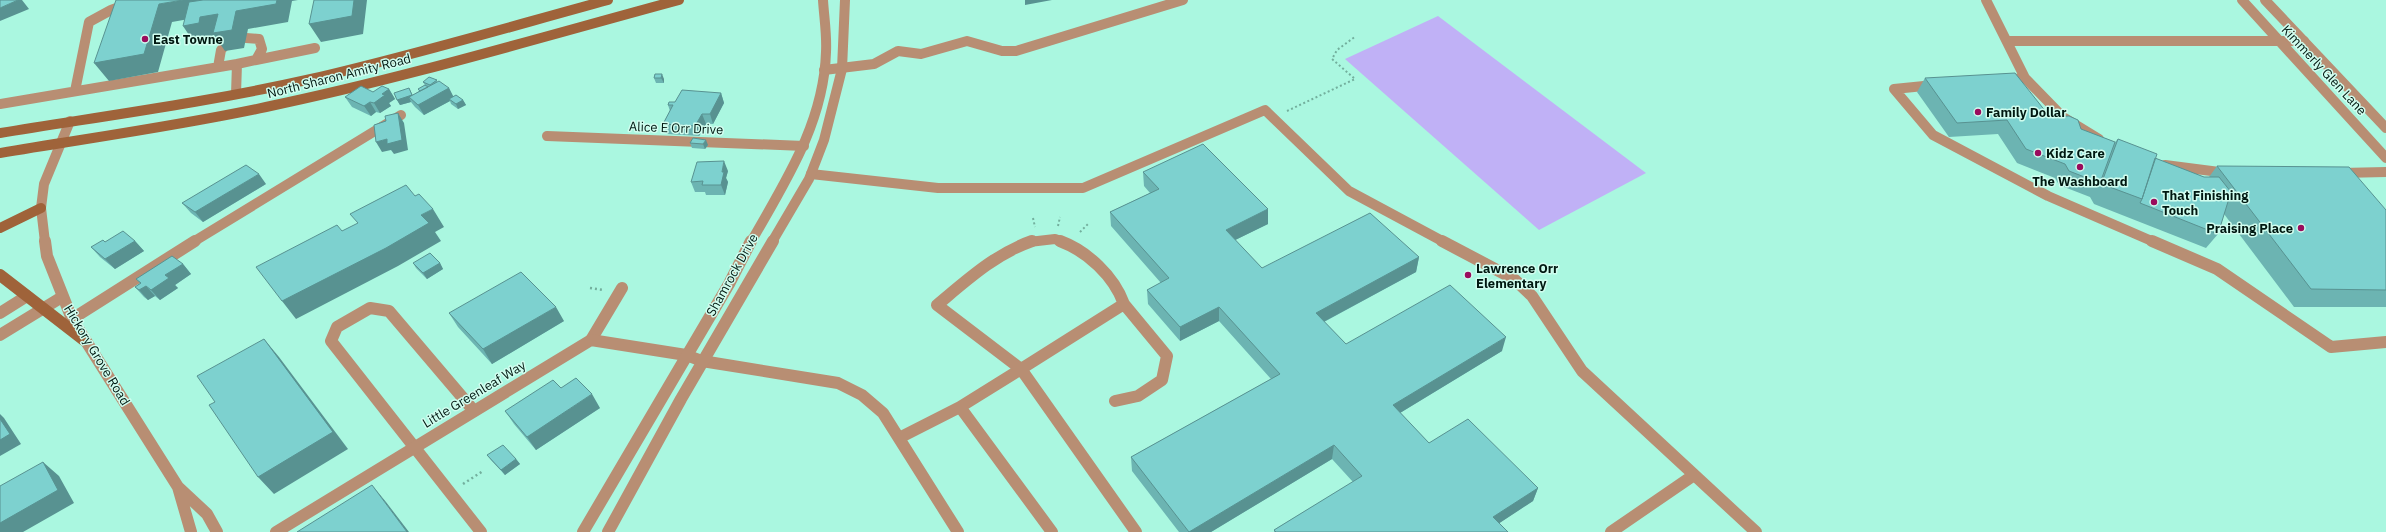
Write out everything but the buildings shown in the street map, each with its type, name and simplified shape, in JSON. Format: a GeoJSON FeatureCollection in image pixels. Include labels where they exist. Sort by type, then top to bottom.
{"type":"FeatureCollection","features":[{"type":"Feature","properties":{"kind":"main road","name":"North Sharon Amity Road"},"geometry":{"type":"LineString","coordinates":[[0,133],[148,110],[236,94],[356,68],[585,3],[608,0]]}},
{"type":"Feature","properties":{"kind":"main road","name":"North Sharon Amity Road"},"geometry":{"type":"LineString","coordinates":[[0,153],[61,142],[141,131],[265,107],[357,86],[679,0]]}},
{"type":"Feature","properties":{"kind":"main road"},"geometry":{"type":"LineString","coordinates":[[0,228],[41,208]]}},
{"type":"Feature","properties":{"kind":"main road"},"geometry":{"type":"LineString","coordinates":[[0,275],[84,340]]}},
{"type":"Feature","properties":{"kind":"street"},"geometry":{"type":"LineString","coordinates":[[76,91],[89,22],[111,10],[138,0]]}},
{"type":"Feature","properties":{"kind":"street","name":"Shamrock Drive"},"geometry":{"type":"LineString","coordinates":[[583,532],[729,284],[804,146],[821,87],[824,70],[826,51],[823,0]]}},
{"type":"Feature","properties":{"kind":"street","name":"Shamrock Drive"},"geometry":{"type":"LineString","coordinates":[[608,532],[702,361],[811,174],[824,140],[842,69],[845,0]]}},
{"type":"Feature","properties":{"kind":"street"},"geometry":{"type":"LineString","coordinates":[[824,70],[874,64],[898,51],[921,54],[967,41],[1002,50],[1016,50],[1183,0]]}},
{"type":"Feature","properties":{"kind":"street"},"geometry":{"type":"LineString","coordinates":[[1986,0],[2026,78],[2063,117],[2106,141]]}},
{"type":"Feature","properties":{"kind":"street","name":"Kimmerly Glen Lane"},"geometry":{"type":"LineString","coordinates":[[2242,0],[2386,158]]}},
{"type":"Feature","properties":{"kind":"street","name":"Kimmerly Glen Lane"},"geometry":{"type":"LineString","coordinates":[[2265,0],[2386,128]]}},
{"type":"Feature","properties":{"kind":"street"},"geometry":{"type":"LineString","coordinates":[[246,38],[259,39],[262,49],[256,60]]}},
{"type":"Feature","properties":{"kind":"street"},"geometry":{"type":"LineString","coordinates":[[2007,41],[2304,40]]}},
{"type":"Feature","properties":{"kind":"street"},"geometry":{"type":"LineString","coordinates":[[218,67],[220,50],[228,42]]}},
{"type":"Feature","properties":{"kind":"street"},"geometry":{"type":"LineString","coordinates":[[0,104],[237,64],[315,48]]}},
{"type":"Feature","properties":{"kind":"street"},"geometry":{"type":"LineString","coordinates":[[236,94],[237,64]]}},
{"type":"Feature","properties":{"kind":"street"},"geometry":{"type":"LineString","coordinates":[[1995,80],[2026,78]]}},
{"type":"Feature","properties":{"kind":"street"},"geometry":{"type":"LineString","coordinates":[[1948,84],[1894,89],[1933,135],[2048,196],[2217,269],[2331,347],[2386,342]]}},
{"type":"Feature","properties":{"kind":"street"},"geometry":{"type":"LineString","coordinates":[[811,174],[938,188],[1083,188],[1265,110],[1348,191],[1514,279],[1532,296],[1582,371],[1756,532]]}},
{"type":"Feature","properties":{"kind":"street"},"geometry":{"type":"LineString","coordinates":[[72,319],[231,218],[401,114]]}},
{"type":"Feature","properties":{"kind":"street","name":"Hickory Grove Road"},"geometry":{"type":"LineString","coordinates":[[70,121],[44,184],[41,208],[47,256],[62,297],[84,340],[178,487],[207,514],[217,532]]}},
{"type":"Feature","properties":{"kind":"street","name":"Alice E Orr Drive"},"geometry":{"type":"LineString","coordinates":[[547,136],[804,146]]}},
{"type":"Feature","properties":{"kind":"street"},"geometry":{"type":"LineString","coordinates":[[2156,161],[2193,170],[2238,173]]}},
{"type":"Feature","properties":{"kind":"street"},"geometry":{"type":"LineString","coordinates":[[2331,173],[2386,172]]}},
{"type":"Feature","properties":{"kind":"street"},"geometry":{"type":"LineString","coordinates":[[1115,401],[1138,396],[1162,380],[1167,356],[1124,304],[1120,292],[1084,250],[1070,242],[1054,238],[1039,238],[1023,242],[1007,252],[937,305],[1020,368],[1136,532]]}},
{"type":"Feature","properties":{"kind":"street"},"geometry":{"type":"LineString","coordinates":[[622,288],[591,340],[686,355],[702,361],[838,383],[862,395],[884,413],[958,532]]}},
{"type":"Feature","properties":{"kind":"street"},"geometry":{"type":"LineString","coordinates":[[0,313],[27,296]]}},
{"type":"Feature","properties":{"kind":"street"},"geometry":{"type":"LineString","coordinates":[[0,335],[62,297]]}},
{"type":"Feature","properties":{"kind":"street"},"geometry":{"type":"LineString","coordinates":[[899,438],[960,407],[1124,304]]}},
{"type":"Feature","properties":{"kind":"street"},"geometry":{"type":"LineString","coordinates":[[474,411],[389,311],[370,308],[337,327],[331,341],[481,532]]}},
{"type":"Feature","properties":{"kind":"street","name":"Little Greenleaf Way"},"geometry":{"type":"LineString","coordinates":[[276,532],[591,340]]}},
{"type":"Feature","properties":{"kind":"street"},"geometry":{"type":"LineString","coordinates":[[960,407],[1052,532]]}},
{"type":"Feature","properties":{"kind":"street"},"geometry":{"type":"LineString","coordinates":[[1611,532],[1694,475]]}},
{"type":"Feature","properties":{"kind":"street","name":"Hickory Grove Road"},"geometry":{"type":"LineString","coordinates":[[178,487],[187,523],[192,532]]}},
{"type":"Feature","properties":{"kind":"path"},"geometry":{"type":"LineString","coordinates":[[1281,113],[1355,79],[1332,59],[1337,50],[1356,36]]}},
{"type":"Feature","properties":{"kind":"path"},"geometry":{"type":"LineString","coordinates":[[450,492],[483,471]]}},
{"type":"Feature","properties":{"kind":"shaded area"},"geometry":{"type":"Polygon","coordinates":[[[1438,16],[1646,173],[1539,230],[1345,59],[1438,16]]]}},
{"type":"Feature","properties":{"kind":"place","name":"East Towne"},"geometry":{"type":"Point","coordinates":[145,39]}},
{"type":"Feature","properties":{"kind":"place","name":"Family Dollar"},"geometry":{"type":"Point","coordinates":[1978,112]}},
{"type":"Feature","properties":{"kind":"place","name":"Kidz Care"},"geometry":{"type":"Point","coordinates":[2038,153]}},
{"type":"Feature","properties":{"kind":"place","name":"The Washboard"},"geometry":{"type":"Point","coordinates":[2080,167]}},
{"type":"Feature","properties":{"kind":"place","name":"That Finishing Touch"},"geometry":{"type":"Point","coordinates":[2154,202]}},
{"type":"Feature","properties":{"kind":"place","name":"Praising Place"},"geometry":{"type":"Point","coordinates":[2301,228]}},
{"type":"Feature","properties":{"kind":"place","name":"Lawrence Orr Elementary"},"geometry":{"type":"Point","coordinates":[1468,275]}}]}
